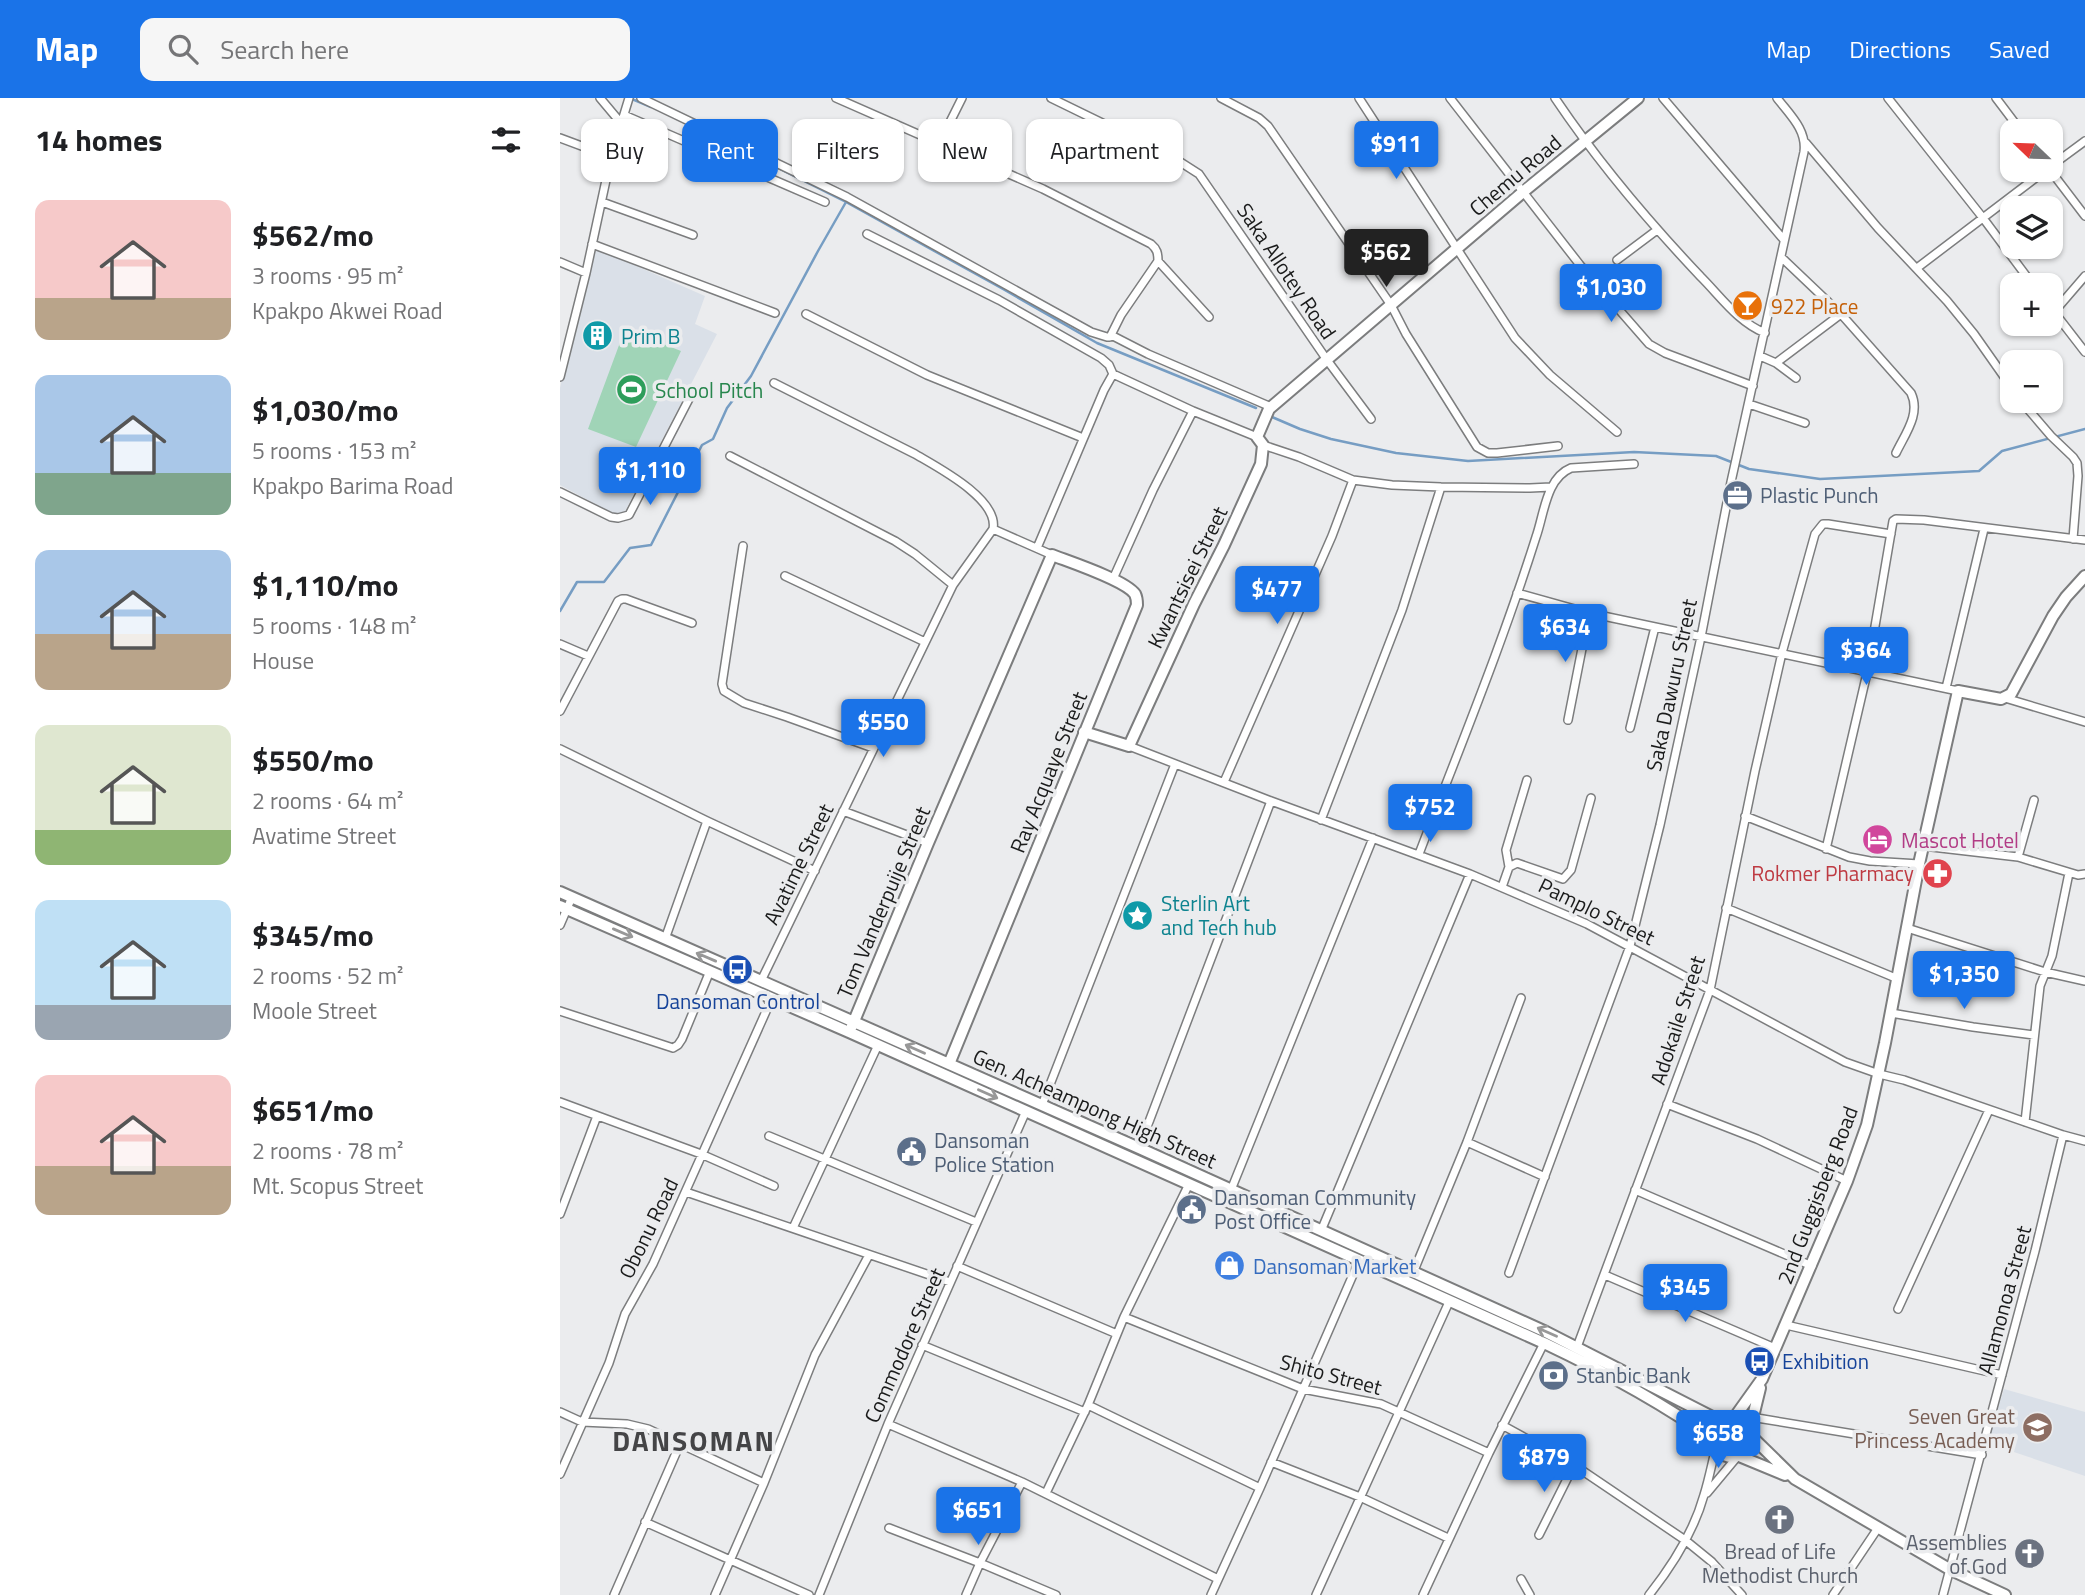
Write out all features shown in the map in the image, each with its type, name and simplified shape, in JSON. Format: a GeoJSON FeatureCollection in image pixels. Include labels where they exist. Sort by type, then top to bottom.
{"type":"FeatureCollection","features":[{"type":"Feature","properties":{"kind":"main road","name":"Chemu Road"},"geometry":{"type":"LineString","coordinates":[[1263,423],[1270,408],[1522,192],[1638,98]]}},
{"type":"Feature","properties":{"kind":"main road","name":"Kwantsisei Street"},"geometry":{"type":"LineString","coordinates":[[1129,747],[1261,464],[1260,441],[1263,423]]}},
{"type":"Feature","properties":{"kind":"main road","name":"Ray Acquaye Street"},"geometry":{"type":"LineString","coordinates":[[949,1064],[1137,605],[1134,592],[1113,579],[1052,555]]}},
{"type":"Feature","properties":{"kind":"main road","name":"Tom Vanderpuije Street"},"geometry":{"type":"LineString","coordinates":[[852,1027],[1052,555]]}},
{"type":"Feature","properties":{"kind":"main road"},"geometry":{"type":"LineString","coordinates":[[1952,690],[2001,699],[2011,694],[2058,608],[2085,576]]}},
{"type":"Feature","properties":{"kind":"main road","name":"2nd Guggisberg Road"},"geometry":{"type":"LineString","coordinates":[[1750,1434],[1762,1379],[1812,1266],[1867,1125],[1898,979],[1952,690]]}},
{"type":"Feature","properties":{"kind":"main road","name":"Pamplo Street"},"geometry":{"type":"LineString","coordinates":[[1084,732],[1129,747]]}},
{"type":"Feature","properties":{"kind":"main road","name":"Gen. Acheampong High Street"},"geometry":{"type":"LineString","coordinates":[[560,892],[761,981],[852,1027],[878,1045],[1544,1343],[1661,1405],[1715,1443]]}},
{"type":"Feature","properties":{"kind":"main road","name":"Gen. Acheampong High Street"},"geometry":{"type":"LineString","coordinates":[[563,908],[772,998],[949,1064],[1042,1105],[1577,1347],[1708,1415],[1728,1422]]}},
{"type":"Feature","properties":{"kind":"main road","name":"2nd Guggisberg Road"},"geometry":{"type":"LineString","coordinates":[[1728,1422],[1743,1408],[1762,1379]]}},
{"type":"Feature","properties":{"kind":"main road"},"geometry":{"type":"LineString","coordinates":[[1757,1401],[1757,1418],[1764,1450]]}},
{"type":"Feature","properties":{"kind":"main road"},"geometry":{"type":"LineString","coordinates":[[1708,1415],[1723,1416],[1743,1408]]}},
{"type":"Feature","properties":{"kind":"main road"},"geometry":{"type":"LineString","coordinates":[[1795,1479],[1764,1450],[1742,1424],[1728,1422],[1717,1430],[1715,1443],[1726,1457],[1738,1457],[1795,1479],[1951,1570],[2005,1595]]}},
{"type":"Feature","properties":{"kind":"main road"},"geometry":{"type":"LineString","coordinates":[[1738,1457],[1747,1450],[1750,1434]]}},
{"type":"Feature","properties":{"kind":"street"},"geometry":{"type":"LineString","coordinates":[[600,98],[618,119]]}},
{"type":"Feature","properties":{"kind":"street"},"geometry":{"type":"LineString","coordinates":[[622,119],[629,98]]}},
{"type":"Feature","properties":{"kind":"street"},"geometry":{"type":"LineString","coordinates":[[641,98],[847,197],[1096,334],[1107,337],[1111,335],[1270,408]]}},
{"type":"Feature","properties":{"kind":"street"},"geometry":{"type":"LineString","coordinates":[[836,98],[918,135]]}},
{"type":"Feature","properties":{"kind":"street"},"geometry":{"type":"LineString","coordinates":[[952,119],[962,98]]}},
{"type":"Feature","properties":{"kind":"street","name":"Saka Allotey Road"},"geometry":{"type":"LineString","coordinates":[[1051,98],[1174,158],[1199,174],[1327,360],[1371,419]]}},
{"type":"Feature","properties":{"kind":"street"},"geometry":{"type":"LineString","coordinates":[[1221,98],[1264,122],[1391,305],[1406,334],[1477,447],[1488,453],[1497,453],[1558,446]]}},
{"type":"Feature","properties":{"kind":"street"},"geometry":{"type":"LineString","coordinates":[[1359,98],[1515,338],[1550,375],[1617,432]]}},
{"type":"Feature","properties":{"kind":"street"},"geometry":{"type":"LineString","coordinates":[[1450,98],[1580,265],[1649,344],[1665,353],[1752,386]]}},
{"type":"Feature","properties":{"kind":"street"},"geometry":{"type":"LineString","coordinates":[[1555,98],[1585,142],[1657,230],[1745,323],[1765,333]]}},
{"type":"Feature","properties":{"kind":"street"},"geometry":{"type":"LineString","coordinates":[[1663,98],[1784,240]]}},
{"type":"Feature","properties":{"kind":"street"},"geometry":{"type":"LineString","coordinates":[[1777,98],[1801,129],[1805,143],[1967,326],[2000,371]]}},
{"type":"Feature","properties":{"kind":"street"},"geometry":{"type":"LineString","coordinates":[[1888,98],[2024,273]]}},
{"type":"Feature","properties":{"kind":"street"},"geometry":{"type":"LineString","coordinates":[[1996,98],[2012,119]]}},
{"type":"Feature","properties":{"kind":"street"},"geometry":{"type":"LineString","coordinates":[[625,111],[825,202]]}},
{"type":"Feature","properties":{"kind":"street"},"geometry":{"type":"LineString","coordinates":[[560,138],[581,146]]}},
{"type":"Feature","properties":{"kind":"street"},"geometry":{"type":"LineString","coordinates":[[2063,158],[2085,141]]}},
{"type":"Feature","properties":{"kind":"street","name":"Saka Dawuru Street"},"geometry":{"type":"LineString","coordinates":[[1509,1273],[1630,946],[1660,825],[1701,637],[1731,482],[1805,143]]}},
{"type":"Feature","properties":{"kind":"street"},"geometry":{"type":"LineString","coordinates":[[1012,176],[1156,248],[1156,264],[1121,315],[1111,335]]}},
{"type":"Feature","properties":{"kind":"street"},"geometry":{"type":"LineString","coordinates":[[560,376],[563,352],[586,273],[606,182]]}},
{"type":"Feature","properties":{"kind":"street"},"geometry":{"type":"LineString","coordinates":[[1917,268],[2031,182]]}},
{"type":"Feature","properties":{"kind":"street"},"geometry":{"type":"LineString","coordinates":[[2059,182],[2085,216]]}},
{"type":"Feature","properties":{"kind":"street"},"geometry":{"type":"LineString","coordinates":[[602,202],[693,235]]}},
{"type":"Feature","properties":{"kind":"street"},"geometry":{"type":"LineString","coordinates":[[1617,260],[1657,230]]}},
{"type":"Feature","properties":{"kind":"street"},"geometry":{"type":"LineString","coordinates":[[867,234],[999,300],[1090,351],[1106,361],[1113,374],[1353,480],[1441,487],[1551,486]]}},
{"type":"Feature","properties":{"kind":"street"},"geometry":{"type":"LineString","coordinates":[[592,244],[775,313]]}},
{"type":"Feature","properties":{"kind":"street"},"geometry":{"type":"LineString","coordinates":[[1781,257],[1841,314],[1912,393],[1916,402],[1915,414],[1896,453]]}},
{"type":"Feature","properties":{"kind":"street"},"geometry":{"type":"LineString","coordinates":[[560,262],[586,273]]}},
{"type":"Feature","properties":{"kind":"street"},"geometry":{"type":"LineString","coordinates":[[1156,264],[1209,317]]}},
{"type":"Feature","properties":{"kind":"street"},"geometry":{"type":"LineString","coordinates":[[2063,299],[2085,276]]}},
{"type":"Feature","properties":{"kind":"street"},"geometry":{"type":"LineString","coordinates":[[806,314],[927,374],[1083,438]]}},
{"type":"Feature","properties":{"kind":"street"},"geometry":{"type":"LineString","coordinates":[[1776,363],[1841,314]]}},
{"type":"Feature","properties":{"kind":"street"},"geometry":{"type":"LineString","coordinates":[[2063,324],[2085,352]]}},
{"type":"Feature","properties":{"kind":"street"},"geometry":{"type":"LineString","coordinates":[[1759,356],[1776,363],[1796,378]]}},
{"type":"Feature","properties":{"kind":"street"},"geometry":{"type":"LineString","coordinates":[[774,383],[938,467],[983,502],[993,517],[993,528],[1037,548],[1113,374]]}},
{"type":"Feature","properties":{"kind":"street"},"geometry":{"type":"LineString","coordinates":[[560,492],[611,517],[629,515],[689,399]]}},
{"type":"Feature","properties":{"kind":"street"},"geometry":{"type":"LineString","coordinates":[[1749,404],[1805,423]]}},
{"type":"Feature","properties":{"kind":"street"},"geometry":{"type":"LineString","coordinates":[[1113,579],[1153,490],[1193,411]]}},
{"type":"Feature","properties":{"kind":"street"},"geometry":{"type":"LineString","coordinates":[[2031,413],[2077,463],[2073,539]]}},
{"type":"Feature","properties":{"kind":"street"},"geometry":{"type":"LineString","coordinates":[[730,456],[895,541],[953,584]]}},
{"type":"Feature","properties":{"kind":"street"},"geometry":{"type":"LineString","coordinates":[[1419,855],[1494,659],[1551,486],[1563,472],[1571,468],[1634,464]]}},
{"type":"Feature","properties":{"kind":"street"},"geometry":{"type":"LineString","coordinates":[[1224,782],[1332,536],[1353,480]]}},
{"type":"Feature","properties":{"kind":"street"},"geometry":{"type":"LineString","coordinates":[[1321,820],[1402,610],[1441,487]]}},
{"type":"Feature","properties":{"kind":"street"},"geometry":{"type":"LineString","coordinates":[[1826,849],[1867,673],[1893,521],[1924,520],[2085,540]]}},
{"type":"Feature","properties":{"kind":"street","name":"Adokaile Street"},"geometry":{"type":"LineString","coordinates":[[1577,1347],[1710,990],[1745,816],[1782,653],[1818,529],[1823,524],[1828,524],[1891,534]]}},
{"type":"Feature","properties":{"kind":"street","name":"Avatime Street"},"geometry":{"type":"LineString","coordinates":[[761,981],[953,584],[993,528]]}},
{"type":"Feature","properties":{"kind":"street"},"geometry":{"type":"LineString","coordinates":[[1517,593],[1589,613],[1952,690],[1984,528]]}},
{"type":"Feature","properties":{"kind":"street"},"geometry":{"type":"LineString","coordinates":[[743,546],[722,684],[724,691],[744,703],[873,748]]}},
{"type":"Feature","properties":{"kind":"street","name":"Ray Acquaye Street"},"geometry":{"type":"LineString","coordinates":[[1037,548],[1052,555]]}},
{"type":"Feature","properties":{"kind":"street"},"geometry":{"type":"LineString","coordinates":[[785,576],[925,642]]}},
{"type":"Feature","properties":{"kind":"street"},"geometry":{"type":"LineString","coordinates":[[560,711],[622,598],[692,623]]}},
{"type":"Feature","properties":{"kind":"street"},"geometry":{"type":"LineString","coordinates":[[1568,720],[1589,613]]}},
{"type":"Feature","properties":{"kind":"street"},"geometry":{"type":"LineString","coordinates":[[1630,728],[1655,627]]}},
{"type":"Feature","properties":{"kind":"street"},"geometry":{"type":"LineString","coordinates":[[560,645],[588,656]]}},
{"type":"Feature","properties":{"kind":"street"},"geometry":{"type":"LineString","coordinates":[[2006,698],[2085,722]]}},
{"type":"Feature","properties":{"kind":"street","name":"Pamplo Street"},"geometry":{"type":"LineString","coordinates":[[1129,747],[1470,874],[1587,923],[1845,1062],[2085,1141]]}},
{"type":"Feature","properties":{"kind":"street"},"geometry":{"type":"LineString","coordinates":[[560,749],[815,871]]}},
{"type":"Feature","properties":{"kind":"street"},"geometry":{"type":"LineString","coordinates":[[1042,1105],[1175,764]]}},
{"type":"Feature","properties":{"kind":"street"},"geometry":{"type":"LineString","coordinates":[[1502,887],[1509,867],[1506,850],[1527,780]]}},
{"type":"Feature","properties":{"kind":"street"},"geometry":{"type":"LineString","coordinates":[[1509,867],[1517,863],[1563,879],[1571,870],[1591,798]]}},
{"type":"Feature","properties":{"kind":"street"},"geometry":{"type":"LineString","coordinates":[[2018,857],[2034,800]]}},
{"type":"Feature","properties":{"kind":"street"},"geometry":{"type":"LineString","coordinates":[[1139,1148],[1271,801]]}},
{"type":"Feature","properties":{"kind":"street"},"geometry":{"type":"LineString","coordinates":[[843,811],[928,843]]}},
{"type":"Feature","properties":{"kind":"street"},"geometry":{"type":"LineString","coordinates":[[1745,816],[1826,849],[1859,859],[1919,864]]}},
{"type":"Feature","properties":{"kind":"street"},"geometry":{"type":"LineString","coordinates":[[665,939],[706,821]]}},
{"type":"Feature","properties":{"kind":"street"},"geometry":{"type":"LineString","coordinates":[[1231,1190],[1373,838]]}},
{"type":"Feature","properties":{"kind":"street"},"geometry":{"type":"LineString","coordinates":[[1923,846],[2018,857],[2069,873],[2085,874]]}},
{"type":"Feature","properties":{"kind":"street"},"geometry":{"type":"LineString","coordinates":[[2025,1122],[2040,986],[2052,956],[2069,873]]}},
{"type":"Feature","properties":{"kind":"street"},"geometry":{"type":"LineString","coordinates":[[1321,1231],[1470,874]]}},
{"type":"Feature","properties":{"kind":"street"},"geometry":{"type":"LineString","coordinates":[[560,925],[563,908],[572,897]]}},
{"type":"Feature","properties":{"kind":"street"},"geometry":{"type":"LineString","coordinates":[[1726,908],[1898,979]]}},
{"type":"Feature","properties":{"kind":"street"},"geometry":{"type":"LineString","coordinates":[[1907,928],[2045,972],[2085,981]]}},
{"type":"Feature","properties":{"kind":"street"},"geometry":{"type":"LineString","coordinates":[[560,1011],[673,1048],[682,1039],[710,971]]}},
{"type":"Feature","properties":{"kind":"street","name":"Obonu Road"},"geometry":{"type":"LineString","coordinates":[[560,1474],[609,1363],[625,1314],[653,1264],[772,998]]}},
{"type":"Feature","properties":{"kind":"street"},"geometry":{"type":"LineString","coordinates":[[1413,1273],[1521,998]]}},
{"type":"Feature","properties":{"kind":"street"},"geometry":{"type":"LineString","coordinates":[[1891,1013],[2034,1035]]}},
{"type":"Feature","properties":{"kind":"street"},"geometry":{"type":"LineString","coordinates":[[793,1228],[878,1045]]}},
{"type":"Feature","properties":{"kind":"street"},"geometry":{"type":"LineString","coordinates":[[560,1102],[701,1154],[774,1186]]}},
{"type":"Feature","properties":{"kind":"street"},"geometry":{"type":"LineString","coordinates":[[1667,1104],[1757,1139],[1847,1181]]}},
{"type":"Feature","properties":{"kind":"street"},"geometry":{"type":"LineString","coordinates":[[1898,1308],[1989,1110]]}},
{"type":"Feature","properties":{"kind":"street","name":"Commodore Street"},"geometry":{"type":"LineString","coordinates":[[819,1595],[888,1423],[1026,1111]]}},
{"type":"Feature","properties":{"kind":"street"},"geometry":{"type":"LineString","coordinates":[[560,1214],[597,1116]]}},
{"type":"Feature","properties":{"kind":"street","name":"Allamonoa Street"},"geometry":{"type":"LineString","coordinates":[[1944,1595],[2063,1135]]}},
{"type":"Feature","properties":{"kind":"street"},"geometry":{"type":"LineString","coordinates":[[769,1136],[976,1222]]}},
{"type":"Feature","properties":{"kind":"street"},"geometry":{"type":"LineString","coordinates":[[1466,1142],[1545,1177]]}},
{"type":"Feature","properties":{"kind":"street"},"geometry":{"type":"LineString","coordinates":[[1046,1493],[1087,1409],[1124,1317],[1189,1184]]}},
{"type":"Feature","properties":{"kind":"street"},"geometry":{"type":"LineString","coordinates":[[1635,1190],[1812,1266]]}},
{"type":"Feature","properties":{"kind":"street"},"geometry":{"type":"LineString","coordinates":[[686,1192],[950,1282]]}},
{"type":"Feature","properties":{"kind":"street"},"geometry":{"type":"LineString","coordinates":[[715,1595],[764,1483],[815,1355],[869,1255]]}},
{"type":"Feature","properties":{"kind":"street"},"geometry":{"type":"LineString","coordinates":[[1211,1595],[1359,1261]]}},
{"type":"Feature","properties":{"kind":"street"},"geometry":{"type":"LineString","coordinates":[[957,1266],[1117,1334]]}},
{"type":"Feature","properties":{"kind":"street"},"geometry":{"type":"LineString","coordinates":[[1605,1275],[1775,1348]]}},
{"type":"Feature","properties":{"kind":"street"},"geometry":{"type":"LineString","coordinates":[[1316,1595],[1449,1302]]}},
{"type":"Feature","properties":{"kind":"street","name":"Shito Street"},"geometry":{"type":"LineString","coordinates":[[1124,1317],[1303,1389],[1381,1404],[1489,1453]]}},
{"type":"Feature","properties":{"kind":"street"},"geometry":{"type":"LineString","coordinates":[[1786,1325],[2002,1375]]}},
{"type":"Feature","properties":{"kind":"street"},"geometry":{"type":"LineString","coordinates":[[1423,1595],[1502,1425],[1544,1343]]}},
{"type":"Feature","properties":{"kind":"street"},"geometry":{"type":"LineString","coordinates":[[922,1345],[1087,1409],[1260,1488]]}},
{"type":"Feature","properties":{"kind":"street"},"geometry":{"type":"LineString","coordinates":[[560,1412],[582,1422],[627,1424],[648,1429],[764,1483]]}},
{"type":"Feature","properties":{"kind":"street"},"geometry":{"type":"LineString","coordinates":[[1757,1418],[1982,1455]]}},
{"type":"Feature","properties":{"kind":"street"},"geometry":{"type":"LineString","coordinates":[[888,1423],[1046,1493],[1218,1579]]}},
{"type":"Feature","properties":{"kind":"street"},"geometry":{"type":"LineString","coordinates":[[1502,1425],[1574,1465],[1685,1540],[1712,1562],[1742,1595]]}},
{"type":"Feature","properties":{"kind":"street"},"geometry":{"type":"LineString","coordinates":[[1649,1595],[1664,1576],[1685,1540],[1704,1497],[1715,1443]]}},
{"type":"Feature","properties":{"kind":"street"},"geometry":{"type":"LineString","coordinates":[[614,1595],[680,1444]]}},
{"type":"Feature","properties":{"kind":"street"},"geometry":{"type":"LineString","coordinates":[[1704,1497],[1738,1457]]}},
{"type":"Feature","properties":{"kind":"street"},"geometry":{"type":"LineString","coordinates":[[1271,1462],[1360,1497],[1448,1538]]}},
{"type":"Feature","properties":{"kind":"street"},"geometry":{"type":"LineString","coordinates":[[1539,1535],[1574,1465]]}},
{"type":"Feature","properties":{"kind":"street"},"geometry":{"type":"LineString","coordinates":[[967,1595],[980,1563],[1022,1482]]}},
{"type":"Feature","properties":{"kind":"street"},"geometry":{"type":"LineString","coordinates":[[645,1522],[809,1595]]}},
{"type":"Feature","properties":{"kind":"street"},"geometry":{"type":"LineString","coordinates":[[889,1528],[1056,1595]]}},
{"type":"Feature","properties":{"kind":"street"},"geometry":{"type":"LineString","coordinates":[[1833,1595],[1878,1528]]}},
{"type":"Feature","properties":{"kind":"street"},"geometry":{"type":"LineString","coordinates":[[1521,1579],[1530,1595]]}},
{"type":"Feature","properties":{"kind":"shaded area"},"geometry":{"type":"Polygon","coordinates":[[[593,247],[705,296],[695,324],[717,334],[623,515],[614,514],[560,485],[560,388],[593,247]]]}},
{"type":"Feature","properties":{"kind":"shaded area","name":"Seven Great Princess Academy"},"geometry":{"type":"Polygon","coordinates":[[[2004,1389],[2085,1412],[2085,1476],[1987,1443],[2004,1389]]]}},
{"type":"Feature","properties":{"kind":"green space","name":"School Pitch"},"geometry":{"type":"Polygon","coordinates":[[[625,329],[681,351],[636,447],[588,429],[625,329]]]}},
{"type":"Feature","properties":{"kind":"green space"},"geometry":{"type":"Polygon","coordinates":[[[1732,1429],[1740,1432],[1743,1440],[1740,1448],[1732,1451],[1724,1448],[1721,1440],[1724,1432],[1732,1429]]]}},
{"type":"Feature","properties":{"kind":"waterway"},"geometry":{"type":"LineString","coordinates":[[632,99],[651,107]]}},
{"type":"Feature","properties":{"kind":"waterway"},"geometry":{"type":"LineString","coordinates":[[661,111],[682,121]]}},
{"type":"Feature","properties":{"kind":"waterway"},"geometry":{"type":"LineString","coordinates":[[778,168],[846,202],[1097,343],[1256,408]]}},
{"type":"Feature","properties":{"kind":"waterway"},"geometry":{"type":"LineString","coordinates":[[560,611],[577,582],[604,582],[630,548],[651,545],[702,445],[713,439],[727,408],[751,376],[846,202]]}},
{"type":"Feature","properties":{"kind":"waterway"},"geometry":{"type":"LineString","coordinates":[[1272,417],[1331,439],[1396,453],[1468,461],[1634,452],[1716,456],[1749,469],[1820,479],[1979,471],[2002,451],[2085,429]]}},
{"type":"Feature","properties":{"kind":"place","name":"922 Place"},"geometry":{"type":"Point","coordinates":[1748,306]}},
{"type":"Feature","properties":{"kind":"place","name":"Prim B"},"geometry":{"type":"Point","coordinates":[598,336]}},
{"type":"Feature","properties":{"kind":"place","name":"School Pitch"},"geometry":{"type":"Point","coordinates":[632,390]}},
{"type":"Feature","properties":{"kind":"place","name":"Plastic Punch"},"geometry":{"type":"Point","coordinates":[1737,495]}},
{"type":"Feature","properties":{"kind":"place","name":"Mascot Hotel"},"geometry":{"type":"Point","coordinates":[1878,840]}},
{"type":"Feature","properties":{"kind":"place","name":"Rokmer Pharmacy"},"geometry":{"type":"Point","coordinates":[1937,873]}},
{"type":"Feature","properties":{"kind":"place","name":"Sterlin Art and Tech hub"},"geometry":{"type":"Point","coordinates":[1138,915]}},
{"type":"Feature","properties":{"kind":"place","name":"Dansoman Control"},"geometry":{"type":"Point","coordinates":[738,969]}},
{"type":"Feature","properties":{"kind":"place","name":"Dansoman Police Station"},"geometry":{"type":"Point","coordinates":[911,1152]}},
{"type":"Feature","properties":{"kind":"place","name":"Dansoman Community Post Office"},"geometry":{"type":"Point","coordinates":[1191,1209]}},
{"type":"Feature","properties":{"kind":"place","name":"Dansoman Market"},"geometry":{"type":"Point","coordinates":[1230,1266]}},
{"type":"Feature","properties":{"kind":"place","name":"Exhibition"},"geometry":{"type":"Point","coordinates":[1759,1361]}},
{"type":"Feature","properties":{"kind":"place","name":"Stanbic Bank"},"geometry":{"type":"Point","coordinates":[1553,1375]}},
{"type":"Feature","properties":{"kind":"place","name":"Seven Great Princess Academy"},"geometry":{"type":"Point","coordinates":[2038,1428]}},
{"type":"Feature","properties":{"kind":"place","name":"Bread of Life Methodist Church"},"geometry":{"type":"Point","coordinates":[1780,1519]}},
{"type":"Feature","properties":{"kind":"place","name":"Assemblies of God"},"geometry":{"type":"Point","coordinates":[2030,1554]}},
{"type":"Feature","properties":{"kind":"district","name":"DANSOMAN"},"geometry":{"type":"Point","coordinates":[694,1440]}}]}
